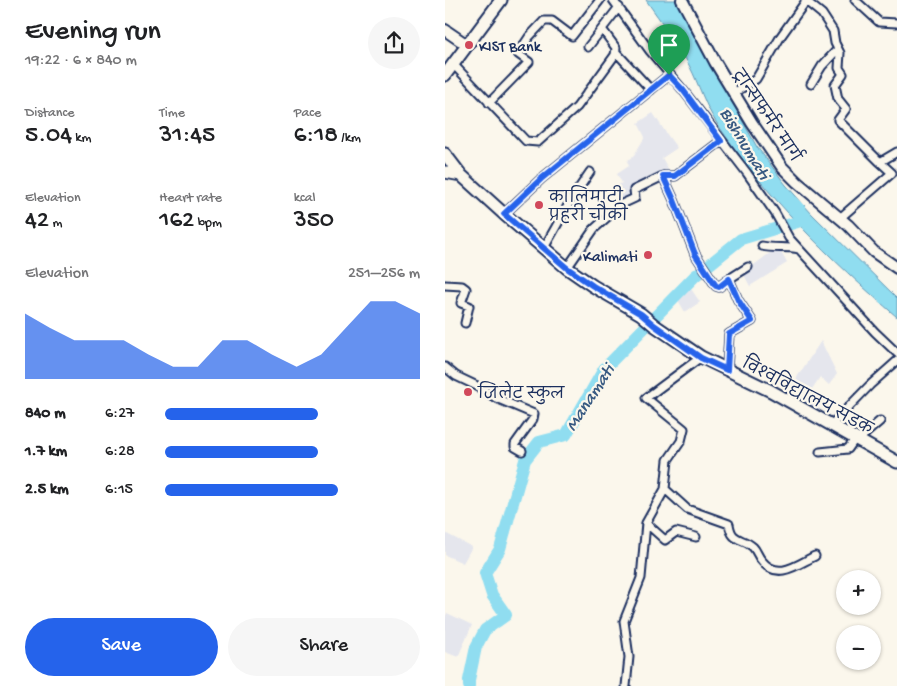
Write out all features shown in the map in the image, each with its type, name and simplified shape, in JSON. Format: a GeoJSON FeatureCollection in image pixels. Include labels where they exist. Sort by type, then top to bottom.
{"type":"FeatureCollection","features":[{"type":"Feature","properties":{"kind":"main road"},"geometry":{"type":"LineString","coordinates":[[445,75],[501,0]]}},
{"type":"Feature","properties":{"kind":"main road","name":"ट्रान्सफर्मर मार्ग"},"geometry":{"type":"LineString","coordinates":[[682,0],[715,62],[782,167],[797,182],[841,218],[874,252],[897,268]]}},
{"type":"Feature","properties":{"kind":"main road"},"geometry":{"type":"LineString","coordinates":[[445,30],[467,45]]}},
{"type":"Feature","properties":{"kind":"main road","name":"विश्वविद्यालय सडक"},"geometry":{"type":"LineString","coordinates":[[445,154],[461,175],[504,214],[567,268],[593,286],[641,314],[701,358],[771,391],[897,462]]}},
{"type":"Feature","properties":{"kind":"main road"},"geometry":{"type":"LineString","coordinates":[[445,172],[461,175]]}},
{"type":"Feature","properties":{"kind":"street"},"geometry":{"type":"LineString","coordinates":[[489,103],[529,62],[518,54],[529,37],[544,21],[552,21],[571,36],[600,0]]}},
{"type":"Feature","properties":{"kind":"street"},"geometry":{"type":"LineString","coordinates":[[613,0],[669,75],[683,90],[747,173],[775,213],[789,238],[875,332],[897,353]]}},
{"type":"Feature","properties":{"kind":"street"},"geometry":{"type":"LineString","coordinates":[[855,0],[879,22],[897,24]]}},
{"type":"Feature","properties":{"kind":"street"},"geometry":{"type":"LineString","coordinates":[[734,93],[756,79],[781,36],[805,1],[822,14],[833,31],[841,58],[839,68],[843,74],[835,85],[838,99],[846,109],[838,120],[892,173],[841,218]]}},
{"type":"Feature","properties":{"kind":"street"},"geometry":{"type":"LineString","coordinates":[[587,46],[619,6]]}},
{"type":"Feature","properties":{"kind":"street"},"geometry":{"type":"LineString","coordinates":[[602,29],[616,48],[616,52],[651,90]]}},
{"type":"Feature","properties":{"kind":"street"},"geometry":{"type":"LineString","coordinates":[[453,64],[526,141],[538,142],[577,106],[616,52]]}},
{"type":"Feature","properties":{"kind":"street"},"geometry":{"type":"LineString","coordinates":[[811,84],[821,66],[835,52],[840,53]]}},
{"type":"Feature","properties":{"kind":"street"},"geometry":{"type":"LineString","coordinates":[[504,214],[541,179],[669,75]]}},
{"type":"Feature","properties":{"kind":"street"},"geometry":{"type":"LineString","coordinates":[[567,268],[594,229],[622,204],[635,198],[634,190],[663,176],[675,176],[721,141]]}},
{"type":"Feature","properties":{"kind":"street"},"geometry":{"type":"LineString","coordinates":[[880,162],[897,152]]}},
{"type":"Feature","properties":{"kind":"street"},"geometry":{"type":"LineString","coordinates":[[544,248],[571,200],[590,172]]}},
{"type":"Feature","properties":{"kind":"street"},"geometry":{"type":"LineString","coordinates":[[663,176],[695,254],[717,287],[748,267]]}},
{"type":"Feature","properties":{"kind":"street"},"geometry":{"type":"LineString","coordinates":[[762,246],[769,248],[787,246],[799,249]]}},
{"type":"Feature","properties":{"kind":"street"},"geometry":{"type":"LineString","coordinates":[[727,370],[729,334],[752,321],[738,300],[729,279]]}},
{"type":"Feature","properties":{"kind":"street"},"geometry":{"type":"LineString","coordinates":[[445,285],[462,286],[466,289],[461,303],[469,306],[465,323]]}},
{"type":"Feature","properties":{"kind":"street"},"geometry":{"type":"LineString","coordinates":[[626,686],[629,657],[624,621],[641,578],[646,523],[665,490],[668,460],[681,441],[684,429],[646,398],[701,358]]}},
{"type":"Feature","properties":{"kind":"street"},"geometry":{"type":"LineString","coordinates":[[831,425],[870,384],[897,361]]}},
{"type":"Feature","properties":{"kind":"street"},"geometry":{"type":"LineString","coordinates":[[445,367],[456,376],[496,398],[534,414],[533,419],[515,444],[515,447],[522,451]]}},
{"type":"Feature","properties":{"kind":"street"},"geometry":{"type":"LineString","coordinates":[[820,452],[848,449],[880,421]]}},
{"type":"Feature","properties":{"kind":"street"},"geometry":{"type":"LineString","coordinates":[[665,490],[687,509],[729,524],[730,533],[735,538],[754,548],[762,562],[770,568],[776,570],[792,569],[815,556]]}},
{"type":"Feature","properties":{"kind":"street"},"geometry":{"type":"LineString","coordinates":[[646,523],[665,540],[676,532],[696,537]]}},
{"type":"Feature","properties":{"kind":"shaded area"},"geometry":{"type":"Polygon","coordinates":[[[653,113],[677,148],[662,158],[669,170],[665,174],[633,189],[634,197],[620,205],[614,187],[622,183],[617,174],[629,166],[627,161],[634,155],[645,137],[638,123],[653,113]]]}},
{"type":"Feature","properties":{"kind":"shaded area"},"geometry":{"type":"Polygon","coordinates":[[[778,247],[787,263],[750,286],[743,273],[778,247]]]}},
{"type":"Feature","properties":{"kind":"shaded area"},"geometry":{"type":"Polygon","coordinates":[[[687,283],[700,302],[685,312],[675,295],[687,283]]]}},
{"type":"Feature","properties":{"kind":"shaded area"},"geometry":{"type":"Polygon","coordinates":[[[821,341],[837,374],[829,385],[820,377],[810,392],[816,397],[814,400],[818,404],[817,407],[821,410],[818,414],[794,402],[788,391],[821,341]]]}},
{"type":"Feature","properties":{"kind":"shaded area"},"geometry":{"type":"Polygon","coordinates":[[[445,533],[472,547],[463,563],[445,555],[445,533]]]}},
{"type":"Feature","properties":{"kind":"shaded area"},"geometry":{"type":"Polygon","coordinates":[[[447,613],[472,625],[458,657],[445,652],[445,618],[447,613]]]}},
{"type":"Feature","properties":{"kind":"water","name":"Bishnumati"},"geometry":{"type":"Polygon","coordinates":[[[646,0],[678,0],[706,56],[757,147],[786,185],[812,214],[897,298],[897,317],[823,249],[756,176],[716,122],[685,58],[646,0]]]}},
{"type":"Feature","properties":{"kind":"waterway","name":"Manamati"},"geometry":{"type":"LineString","coordinates":[[469,686],[476,647],[485,630],[506,615],[492,595],[485,573],[500,549],[525,460],[539,442],[566,435],[604,369],[695,276],[741,239],[804,220]]}},
{"type":"Feature","properties":{"kind":"place","name":"KIST Bank"},"geometry":{"type":"Point","coordinates":[469,45]}},
{"type":"Feature","properties":{"kind":"place","name":"कालिमाटी प्रहरी चौकी"},"geometry":{"type":"Point","coordinates":[539,205]}},
{"type":"Feature","properties":{"kind":"place","name":"Kalimati"},"geometry":{"type":"Point","coordinates":[648,255]}},
{"type":"Feature","properties":{"kind":"place","name":"जिलेट स्कुल"},"geometry":{"type":"Point","coordinates":[468,392]}},
{"type":"Feature","properties":{"kind":"route"},"geometry":{"type":"LineString","coordinates":[[669,75],[683,90],[721,141],[675,176],[663,176],[695,254],[705,271],[716,286],[719,287],[729,279],[738,300],[752,321],[729,334],[727,370],[701,358],[641,314],[593,286],[567,268],[504,214],[523,194],[669,75]]}}]}
